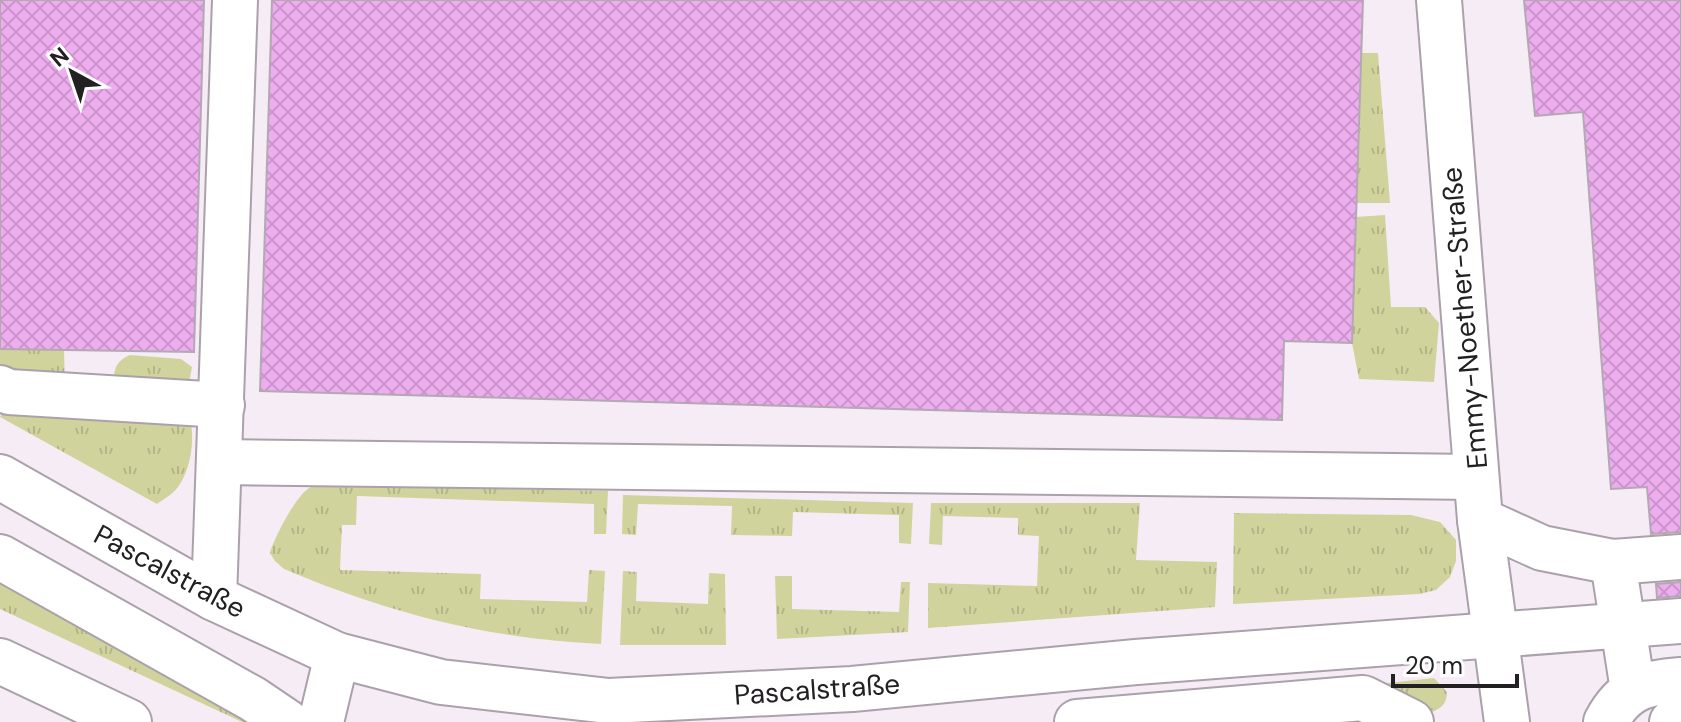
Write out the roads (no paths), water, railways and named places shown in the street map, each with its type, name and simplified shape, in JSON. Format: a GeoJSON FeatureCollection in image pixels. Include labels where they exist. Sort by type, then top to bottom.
{"type":"FeatureCollection","features":[{"type":"Feature","properties":{"kind":"street"},"geometry":{"type":"LineString","coordinates":[[214,598],[235,0]]}},
{"type":"Feature","properties":{"kind":"street","name":"Emmy-Noether-Straße"},"geometry":{"type":"LineString","coordinates":[[1439,0],[1480,520],[1507,722]]}},
{"type":"Feature","properties":{"kind":"street"},"geometry":{"type":"LineString","coordinates":[[0,388],[9,392],[48,396],[222,405]]}},
{"type":"Feature","properties":{"kind":"street"},"geometry":{"type":"LineString","coordinates":[[219,462],[1476,477]]}},
{"type":"Feature","properties":{"kind":"street","name":"Pascalstraße"},"geometry":{"type":"LineString","coordinates":[[0,477],[214,598],[337,655],[441,682],[609,701],[852,689],[1136,662],[1681,621]]}},
{"type":"Feature","properties":{"kind":"street"},"geometry":{"type":"LineString","coordinates":[[1480,520],[1542,548],[1613,562],[1681,557]]}},
{"type":"Feature","properties":{"kind":"street"},"geometry":{"type":"LineString","coordinates":[[0,557],[253,699],[287,722]]}},
{"type":"Feature","properties":{"kind":"street"},"geometry":{"type":"LineString","coordinates":[[1613,562],[1622,626],[1619,706]]}},
{"type":"Feature","properties":{"kind":"street"},"geometry":{"type":"LineString","coordinates":[[321,722],[337,655]]}},
{"type":"Feature","properties":{"kind":"street"},"geometry":{"type":"LineString","coordinates":[[0,661],[129,722]]}},
{"type":"Feature","properties":{"kind":"street"},"geometry":{"type":"LineString","coordinates":[[1619,706],[1656,683],[1681,680]]}},
{"type":"Feature","properties":{"kind":"street"},"geometry":{"type":"LineString","coordinates":[[1077,722],[1363,698],[1411,722]]}},
{"type":"Feature","properties":{"kind":"street"},"geometry":{"type":"LineString","coordinates":[[1672,722],[1681,721]]}}]}
